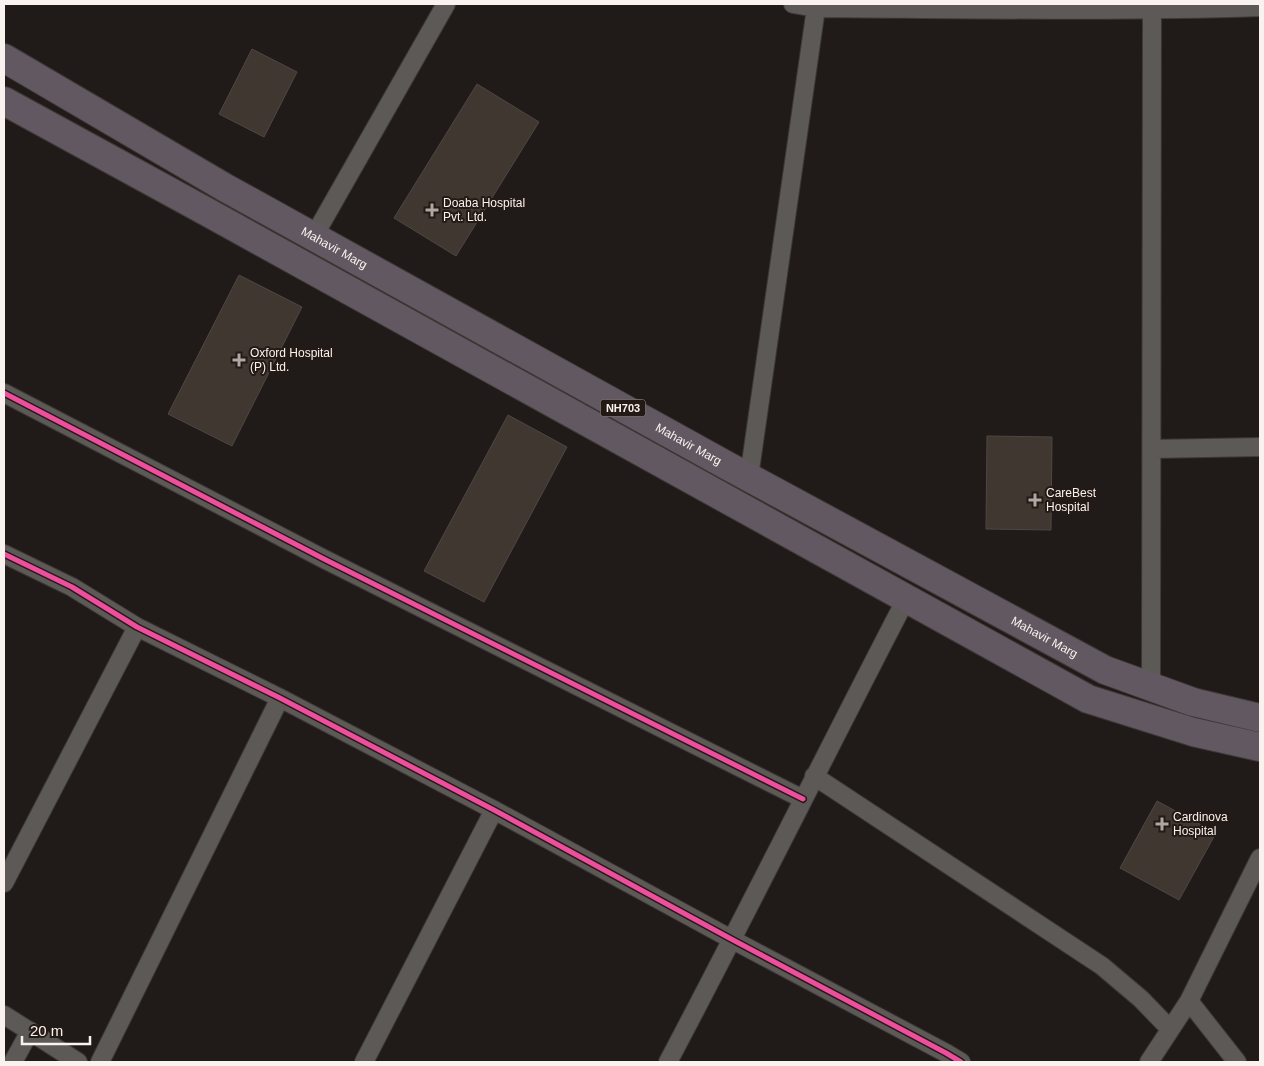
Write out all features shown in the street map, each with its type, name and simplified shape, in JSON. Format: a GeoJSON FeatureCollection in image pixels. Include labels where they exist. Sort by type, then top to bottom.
{"type":"FeatureCollection","features":[{"type":"Feature","properties":{"kind":"highway","name":"Mahavir Marg"},"geometry":{"type":"LineString","coordinates":[[4,58],[215,182],[748,477],[1104,670],[1193,702],[1260,718]]}},
{"type":"Feature","properties":{"kind":"highway","name":"NH703"},"geometry":{"type":"LineString","coordinates":[[4,101],[1088,699],[1193,732],[1260,747]]}},
{"type":"Feature","properties":{"kind":"street"},"geometry":{"type":"LineString","coordinates":[[314,236],[446,4]]}},
{"type":"Feature","properties":{"kind":"street"},"geometry":{"type":"LineString","coordinates":[[793,4],[816,8],[886,6],[1152,10],[1260,7]]}},
{"type":"Feature","properties":{"kind":"street"},"geometry":{"type":"LineString","coordinates":[[748,477],[816,8]]}},
{"type":"Feature","properties":{"kind":"street"},"geometry":{"type":"LineString","coordinates":[[1151,687],[1152,10]]}},
{"type":"Feature","properties":{"kind":"street"},"geometry":{"type":"LineString","coordinates":[[4,393],[333,563],[803,799]]}},
{"type":"Feature","properties":{"kind":"street"},"geometry":{"type":"LineString","coordinates":[[1152,449],[1260,447]]}},
{"type":"Feature","properties":{"kind":"street"},"geometry":{"type":"LineString","coordinates":[[4,554],[72,587],[137,626],[280,698],[494,810],[733,940],[946,1052],[961,1062]]}},
{"type":"Feature","properties":{"kind":"street"},"geometry":{"type":"LineString","coordinates":[[668,1062],[733,940],[814,776],[906,599]]}},
{"type":"Feature","properties":{"kind":"street"},"geometry":{"type":"LineString","coordinates":[[4,883],[137,626]]}},
{"type":"Feature","properties":{"kind":"street"},"geometry":{"type":"LineString","coordinates":[[100,1062],[280,698]]}},
{"type":"Feature","properties":{"kind":"street"},"geometry":{"type":"LineString","coordinates":[[814,776],[1102,966],[1142,999],[1170,1029]]}},
{"type":"Feature","properties":{"kind":"street"},"geometry":{"type":"LineString","coordinates":[[364,1062],[494,810]]}},
{"type":"Feature","properties":{"kind":"street"},"geometry":{"type":"LineString","coordinates":[[1150,1062],[1189,1001],[1260,858]]}},
{"type":"Feature","properties":{"kind":"street"},"geometry":{"type":"LineString","coordinates":[[1189,1001],[1237,1062]]}},
{"type":"Feature","properties":{"kind":"street"},"geometry":{"type":"LineString","coordinates":[[4,1015],[78,1062]]}},
{"type":"Feature","properties":{"kind":"street"},"geometry":{"type":"LineString","coordinates":[[12,1062],[30,1031]]}},
{"type":"Feature","properties":{"kind":"building"},"geometry":{"type":"Polygon","coordinates":[[[252,49],[297,72],[264,137],[219,114],[252,49]]]}},
{"type":"Feature","properties":{"kind":"building"},"geometry":{"type":"Polygon","coordinates":[[[477,84],[539,122],[456,256],[394,218],[477,84]]]}},
{"type":"Feature","properties":{"kind":"building"},"geometry":{"type":"Polygon","coordinates":[[[239,275],[302,307],[232,446],[168,414],[239,275]]]}},
{"type":"Feature","properties":{"kind":"building"},"geometry":{"type":"Polygon","coordinates":[[[508,415],[567,447],[484,602],[424,571],[508,415]]]}},
{"type":"Feature","properties":{"kind":"building"},"geometry":{"type":"Polygon","coordinates":[[[987,436],[1052,437],[1051,530],[986,529],[987,436]]]}},
{"type":"Feature","properties":{"kind":"building"},"geometry":{"type":"Polygon","coordinates":[[[1157,801],[1216,833],[1179,900],[1120,868],[1157,801]]]}},
{"type":"Feature","properties":{"kind":"cycle path"},"geometry":{"type":"LineString","coordinates":[[4,393],[324,559],[803,799]]}},
{"type":"Feature","properties":{"kind":"cycle path"},"geometry":{"type":"LineString","coordinates":[[4,554],[72,587],[137,627],[280,698],[494,810],[961,1062]]}},
{"type":"Feature","properties":{"kind":"place","name":"Doaba Hospital Pvt. Ltd."},"geometry":{"type":"Point","coordinates":[432,210]}},
{"type":"Feature","properties":{"kind":"place","name":"Oxford Hospital (P) Ltd."},"geometry":{"type":"Point","coordinates":[239,360]}},
{"type":"Feature","properties":{"kind":"place","name":"CareBest Hospital"},"geometry":{"type":"Point","coordinates":[1035,500]}},
{"type":"Feature","properties":{"kind":"place","name":"Cardinova Hospital"},"geometry":{"type":"Point","coordinates":[1162,824]}}]}
